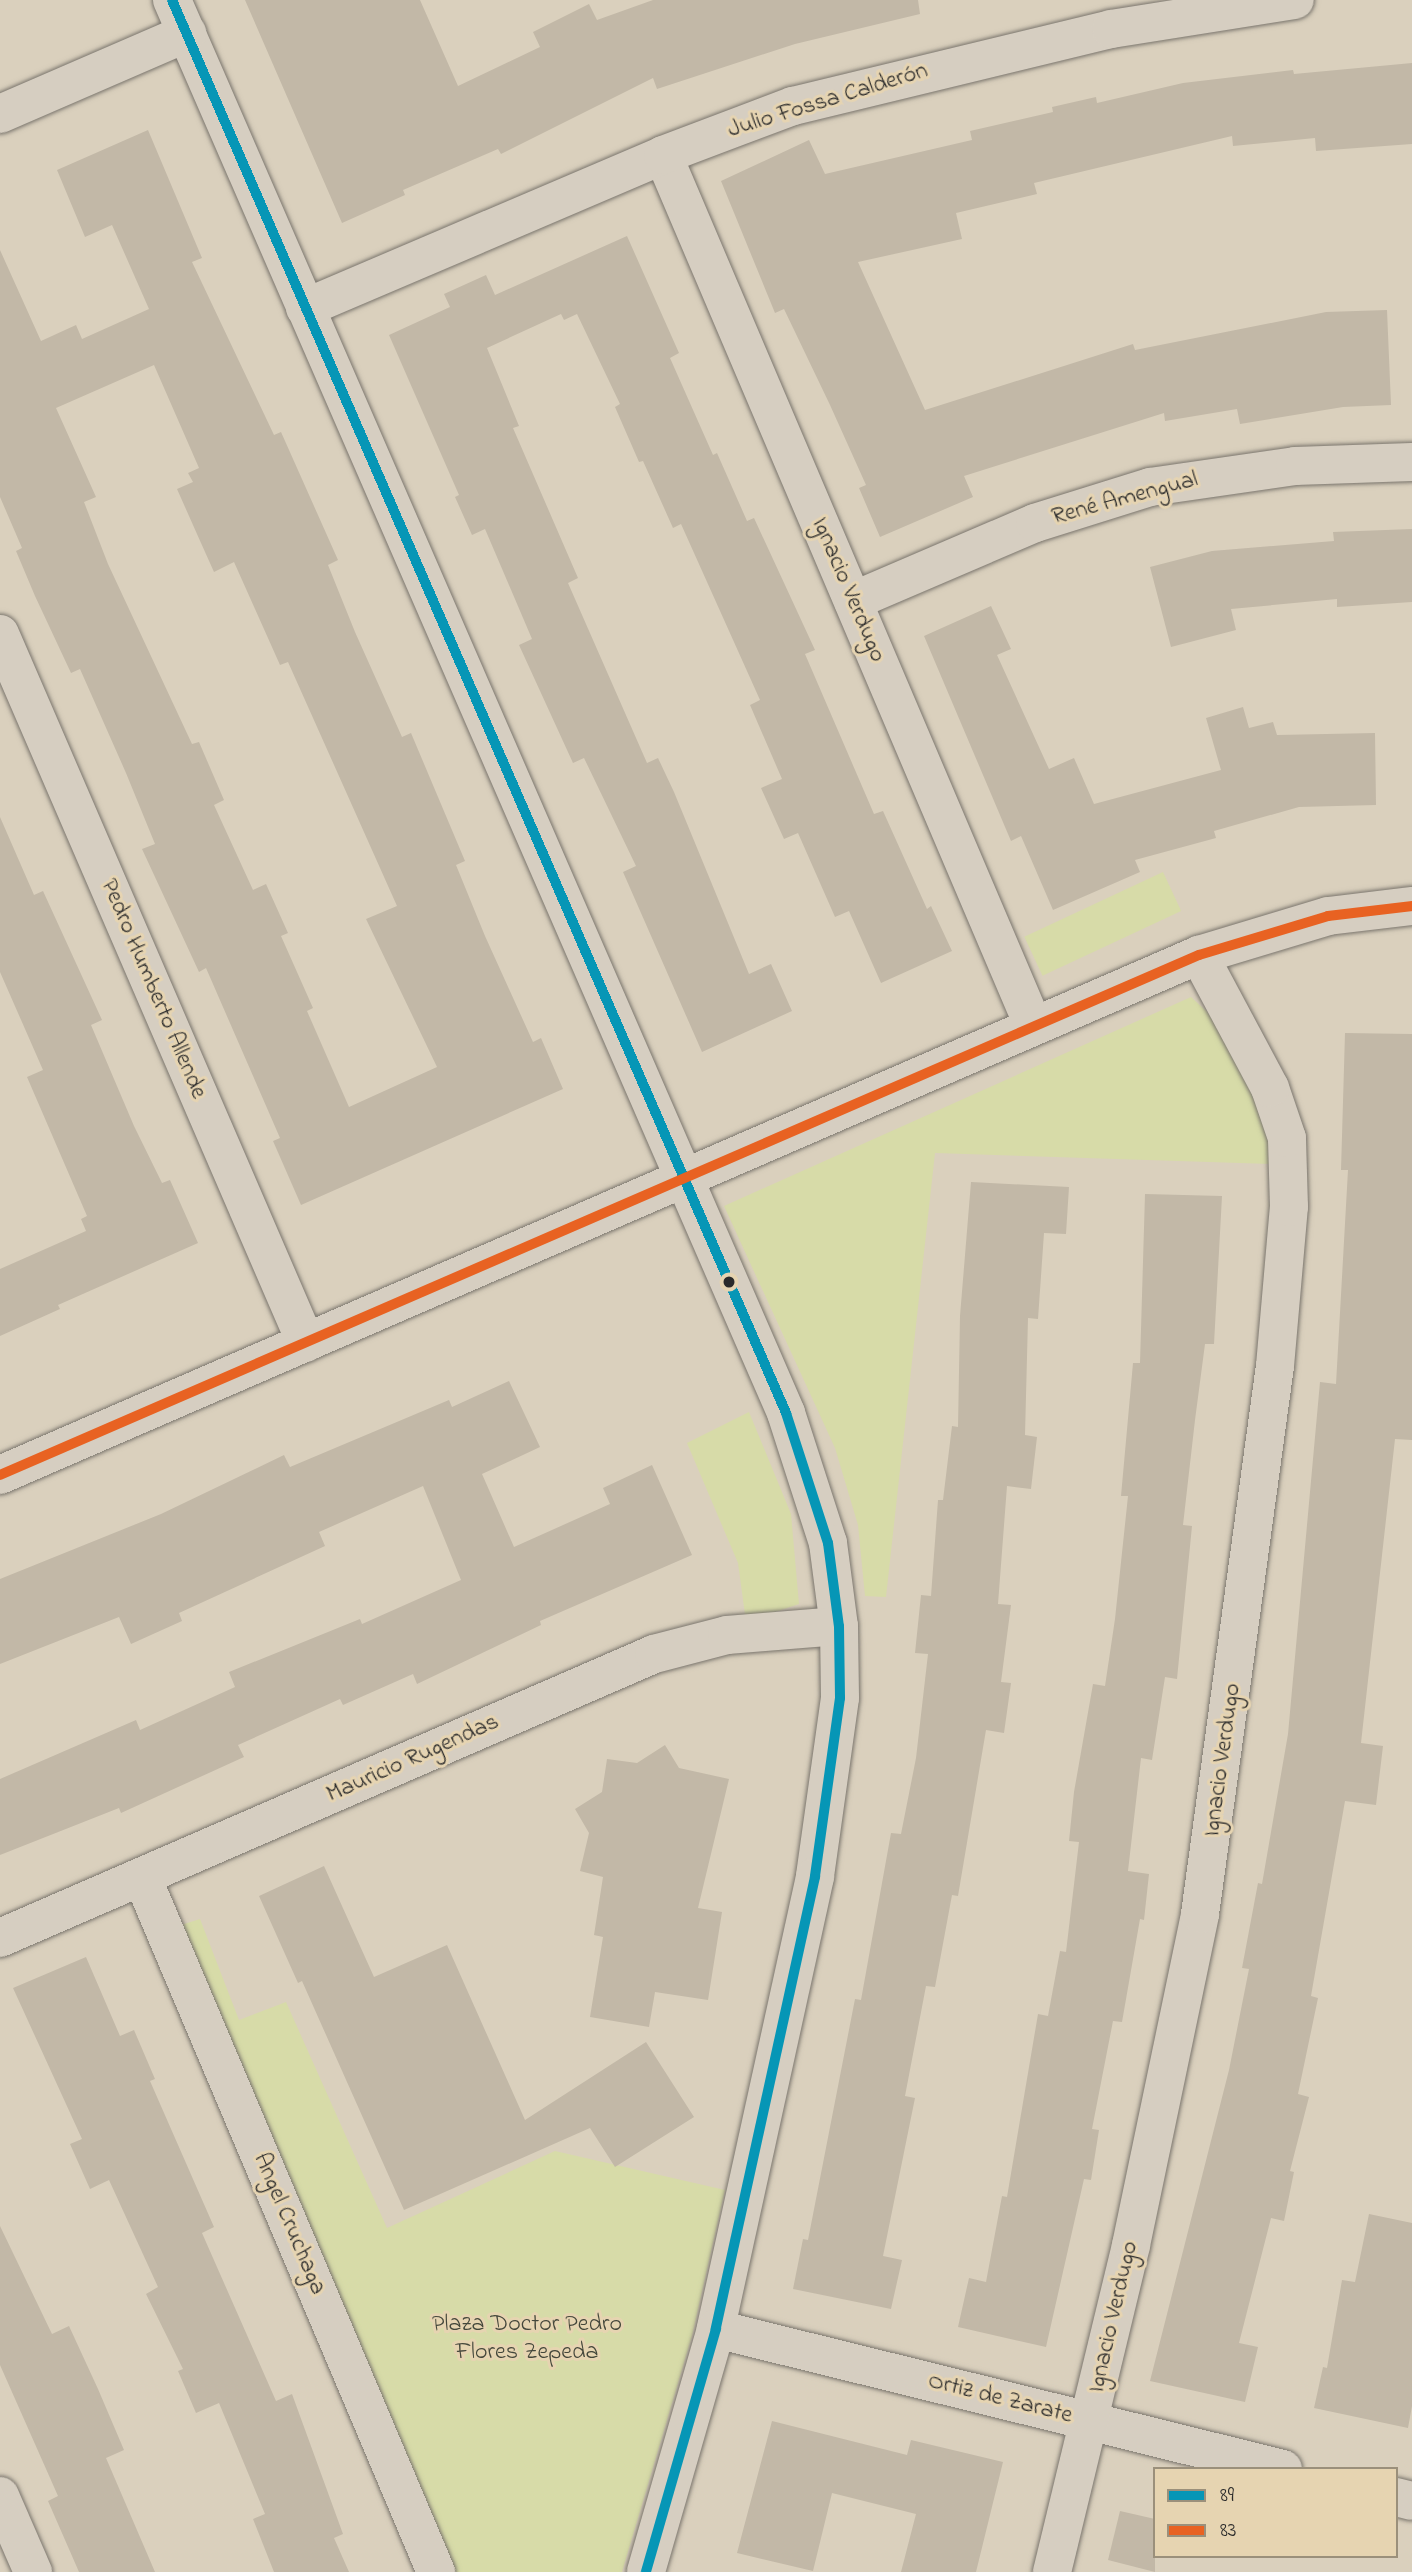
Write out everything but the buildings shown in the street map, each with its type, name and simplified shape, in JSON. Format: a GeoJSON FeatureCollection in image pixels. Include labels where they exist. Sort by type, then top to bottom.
{"type":"FeatureCollection","features":[{"type":"Feature","properties":{"kind":"street","name":"Julio Fossa Calderón"},"geometry":{"type":"LineString","coordinates":[[305,308],[663,155],[793,106],[946,66],[1192,13],[1295,0]]}},
{"type":"Feature","properties":{"kind":"street"},"geometry":{"type":"LineString","coordinates":[[0,114],[179,16],[803,1455],[828,1544],[839,1626],[840,1698],[815,1877],[716,2329],[646,2572]]}},
{"type":"Feature","properties":{"kind":"street","name":"Ignacio Verdugo"},"geometry":{"type":"LineString","coordinates":[[663,155],[1033,1025]]}},
{"type":"Feature","properties":{"kind":"street","name":"René Amengual"},"geometry":{"type":"LineString","coordinates":[[853,601],[1035,523],[1150,487],[1295,467],[1412,462]]}},
{"type":"Feature","properties":{"kind":"street","name":"Pedro Humberto Allende"},"geometry":{"type":"LineString","coordinates":[[0,634],[306,1343]]}},
{"type":"Feature","properties":{"kind":"street"},"geometry":{"type":"LineString","coordinates":[[0,1475],[683,1180],[1033,1025],[1199,956],[1328,916],[1412,906]]}},
{"type":"Feature","properties":{"kind":"street","name":"Ignacio Verdugo"},"geometry":{"type":"LineString","coordinates":[[1052,2572],[1090,2421],[1171,2062],[1200,1914],[1261,1485],[1289,1207],[1290,1167],[1280,1113],[1199,956]]}},
{"type":"Feature","properties":{"kind":"street","name":"Mauricio Rugendas"},"geometry":{"type":"LineString","coordinates":[[0,1938],[654,1654],[727,1635],[839,1626]]}},
{"type":"Feature","properties":{"kind":"street","name":"Angel Cruchaga"},"geometry":{"type":"LineString","coordinates":[[142,1877],[436,2572]]}},
{"type":"Feature","properties":{"kind":"street","name":"Ortiz de Zarate"},"geometry":{"type":"LineString","coordinates":[[716,2329],[1275,2467]]}},
{"type":"Feature","properties":{"kind":"street"},"geometry":{"type":"LineString","coordinates":[[0,2496],[33,2572]]}},
{"type":"Feature","properties":{"kind":"green space"},"geometry":{"type":"Polygon","coordinates":[[[1163,872],[1181,911],[1043,976],[1024,937],[1163,872]]]}},
{"type":"Feature","properties":{"kind":"green space"},"geometry":{"type":"Polygon","coordinates":[[[1191,997],[1229,1032],[1271,1125],[1271,1164],[935,1153],[886,1597],[865,1596],[858,1525],[835,1448],[724,1206],[1191,997]]]}},
{"type":"Feature","properties":{"kind":"green space"},"geometry":{"type":"Polygon","coordinates":[[[749,1412],[791,1514],[799,1604],[746,1622],[738,1563],[687,1443],[749,1412]]]}},
{"type":"Feature","properties":{"kind":"green space","name":"Plaza Doctor Pedro Flores Zepeda"},"geometry":{"type":"Polygon","coordinates":[[[200,1919],[239,2020],[286,2002],[387,2228],[555,2151],[725,2190],[692,2336],[622,2572],[450,2572],[178,1926],[200,1919]]]}},
{"type":"Feature","properties":{"kind":"transit line","name":"89"},"geometry":{"type":"LineString","coordinates":[[172,0],[786,1413],[828,1543],[839,1626],[840,1698],[815,1877],[716,2329],[646,2572]]}},
{"type":"Feature","properties":{"kind":"transit line","name":"83"},"geometry":{"type":"LineString","coordinates":[[0,1475],[1199,955],[1328,916],[1412,906]]}}]}
